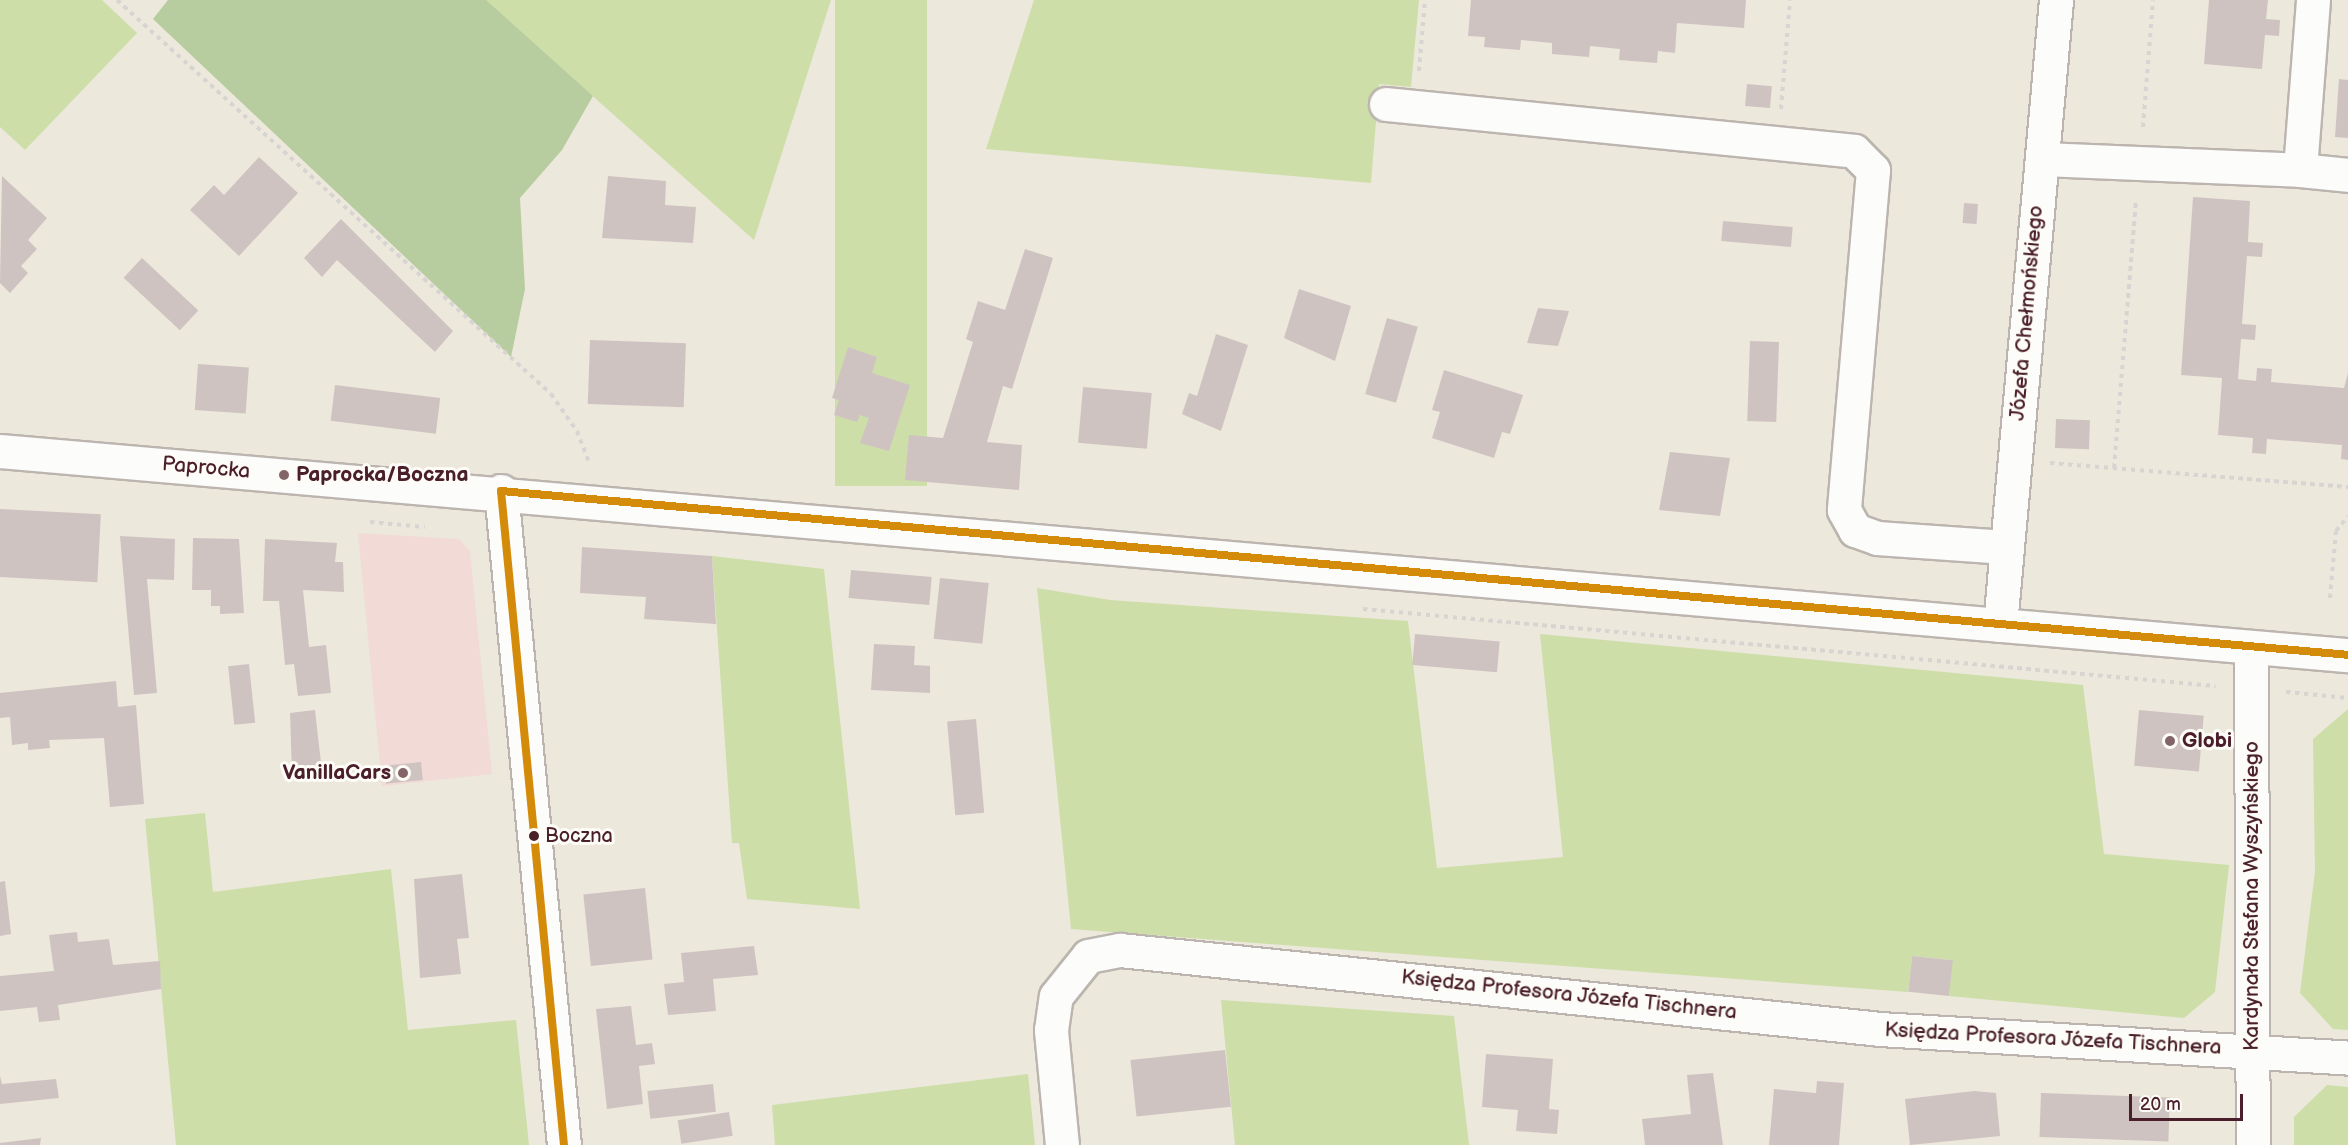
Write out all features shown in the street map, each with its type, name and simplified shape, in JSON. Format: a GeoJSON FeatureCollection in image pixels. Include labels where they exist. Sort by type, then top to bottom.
{"type":"FeatureCollection","features":[{"type":"Feature","properties":{"kind":"street","name":"Józefa Chełmońskiego"},"geometry":{"type":"LineString","coordinates":[[2000,625],[2056,0]]}},
{"type":"Feature","properties":{"kind":"street"},"geometry":{"type":"LineString","coordinates":[[2300,170],[2313,0]]}},
{"type":"Feature","properties":{"kind":"street"},"geometry":{"type":"LineString","coordinates":[[1386,104],[1854,151],[1873,170],[1844,510],[1855,530],[1877,538],[2006,546]]}},
{"type":"Feature","properties":{"kind":"street"},"geometry":{"type":"LineString","coordinates":[[2042,159],[2139,165],[2300,170],[2348,175]]}},
{"type":"Feature","properties":{"kind":"street","name":"Paprocka"},"geometry":{"type":"LineString","coordinates":[[0,451],[501,491],[2348,656]]}},
{"type":"Feature","properties":{"kind":"street"},"geometry":{"type":"LineString","coordinates":[[501,491],[564,1145]]}},
{"type":"Feature","properties":{"kind":"street","name":"Kardynała Stefana Wyszyńskiego"},"geometry":{"type":"LineString","coordinates":[[2251,647],[2253,1145]]}},
{"type":"Feature","properties":{"kind":"street","name":"Księdza Profesora Józefa Tischnera"},"geometry":{"type":"LineString","coordinates":[[1062,1145],[1051,1030],[1056,996],[1088,956],[1120,950],[1880,1029],[2348,1058]]}},
{"type":"Feature","properties":{"kind":"path"},"geometry":{"type":"LineString","coordinates":[[117,0],[551,394],[577,431],[601,500]]}},
{"type":"Feature","properties":{"kind":"path"},"geometry":{"type":"LineString","coordinates":[[1418,82],[1425,0]]}},
{"type":"Feature","properties":{"kind":"path"},"geometry":{"type":"LineString","coordinates":[[1779,143],[1790,0]]}},
{"type":"Feature","properties":{"kind":"path"},"geometry":{"type":"LineString","coordinates":[[2114,468],[2153,0]]}},
{"type":"Feature","properties":{"kind":"path"},"geometry":{"type":"LineString","coordinates":[[2013,460],[2348,486]]}},
{"type":"Feature","properties":{"kind":"path"},"geometry":{"type":"LineString","coordinates":[[2330,598],[2336,531],[2348,516]]}},
{"type":"Feature","properties":{"kind":"path"},"geometry":{"type":"LineString","coordinates":[[1354,608],[2348,698]]}},
{"type":"Feature","properties":{"kind":"shaded area"},"geometry":{"type":"Polygon","coordinates":[[[358,533],[459,539],[470,551],[492,774],[382,786],[358,533]]]}},
{"type":"Feature","properties":{"kind":"green space"},"geometry":{"type":"Polygon","coordinates":[[[0,0],[102,0],[137,33],[25,150],[0,127],[0,0]]]}},
{"type":"Feature","properties":{"kind":"green space"},"geometry":{"type":"Polygon","coordinates":[[[168,0],[486,0],[593,96],[562,150],[520,198],[525,289],[511,357],[153,19],[168,0]]]}},
{"type":"Feature","properties":{"kind":"green space"},"geometry":{"type":"Polygon","coordinates":[[[485,0],[831,0],[754,240],[485,0]]]}},
{"type":"Feature","properties":{"kind":"green space"},"geometry":{"type":"Polygon","coordinates":[[[835,0],[927,0],[927,486],[835,486],[835,0]]]}},
{"type":"Feature","properties":{"kind":"green space"},"geometry":{"type":"Polygon","coordinates":[[[1034,0],[1419,0],[1411,87],[1379,84],[1371,183],[986,149],[1034,0]]]}},
{"type":"Feature","properties":{"kind":"green space"},"geometry":{"type":"Polygon","coordinates":[[[712,556],[824,569],[860,909],[747,899],[739,843],[732,843],[712,556]]]}},
{"type":"Feature","properties":{"kind":"green space"},"geometry":{"type":"Polygon","coordinates":[[[1037,588],[1110,600],[1408,621],[1437,868],[1563,857],[1540,634],[2083,685],[2104,854],[2229,865],[2215,992],[2184,1018],[1949,996],[1952,960],[1912,956],[1908,992],[1071,929],[1037,588]]]}},
{"type":"Feature","properties":{"kind":"green space"},"geometry":{"type":"Polygon","coordinates":[[[2348,709],[2348,1030],[2333,1029],[2300,993],[2315,871],[2313,739],[2348,709]]]}},
{"type":"Feature","properties":{"kind":"green space"},"geometry":{"type":"Polygon","coordinates":[[[205,813],[213,892],[391,869],[408,1030],[516,1020],[529,1145],[176,1145],[145,819],[205,813]]]}},
{"type":"Feature","properties":{"kind":"green space"},"geometry":{"type":"Polygon","coordinates":[[[1221,1000],[1454,1016],[1469,1145],[1235,1145],[1221,1000]]]}},
{"type":"Feature","properties":{"kind":"green space"},"geometry":{"type":"Polygon","coordinates":[[[1028,1074],[1035,1145],[775,1145],[772,1105],[1028,1074]]]}},
{"type":"Feature","properties":{"kind":"green space"},"geometry":{"type":"Polygon","coordinates":[[[2327,1085],[2348,1087],[2348,1145],[2294,1145],[2294,1117],[2327,1085]]]}},
{"type":"Feature","properties":{"kind":"building"},"geometry":{"type":"Polygon","coordinates":[[[1471,0],[1746,0],[1744,28],[1677,23],[1675,53],[1658,51],[1657,63],[1619,60],[1620,49],[1590,46],[1589,57],[1552,54],[1552,43],[1521,40],[1520,50],[1484,47],[1485,37],[1468,36],[1471,0]]]}},
{"type":"Feature","properties":{"kind":"building"},"geometry":{"type":"Polygon","coordinates":[[[2209,0],[2268,0],[2266,19],[2280,20],[2279,36],[2265,35],[2262,69],[2204,64],[2209,0]]]}},
{"type":"Feature","properties":{"kind":"building"},"geometry":{"type":"Polygon","coordinates":[[[2339,79],[2348,80],[2348,138],[2335,137],[2339,79]]]}},
{"type":"Feature","properties":{"kind":"building"},"geometry":{"type":"Polygon","coordinates":[[[1747,84],[1772,86],[1770,108],[1745,106],[1747,84]]]}},
{"type":"Feature","properties":{"kind":"building"},"geometry":{"type":"Polygon","coordinates":[[[259,157],[298,193],[239,256],[190,210],[214,185],[224,195],[259,157]]]}},
{"type":"Feature","properties":{"kind":"building"},"geometry":{"type":"Polygon","coordinates":[[[2,176],[47,218],[28,240],[37,249],[21,266],[28,273],[10,293],[0,283],[2,176]]]}},
{"type":"Feature","properties":{"kind":"building"},"geometry":{"type":"Polygon","coordinates":[[[608,176],[666,181],[665,205],[696,207],[693,243],[602,238],[608,176]]]}},
{"type":"Feature","properties":{"kind":"building"},"geometry":{"type":"Polygon","coordinates":[[[2193,197],[2250,201],[2248,242],[2263,243],[2262,257],[2247,256],[2242,324],[2256,325],[2255,340],[2241,339],[2238,379],[2256,381],[2257,368],[2272,369],[2271,382],[2344,388],[2348,373],[2348,460],[2341,459],[2342,445],[2267,439],[2266,454],[2252,453],[2253,438],[2218,435],[2222,378],[2181,375],[2193,197]]]}},
{"type":"Feature","properties":{"kind":"building"},"geometry":{"type":"Polygon","coordinates":[[[1964,203],[1978,204],[1977,224],[1963,223],[1964,203]]]}},
{"type":"Feature","properties":{"kind":"building"},"geometry":{"type":"Polygon","coordinates":[[[341,219],[453,331],[435,352],[337,260],[322,277],[304,258],[341,219]]]}},
{"type":"Feature","properties":{"kind":"building"},"geometry":{"type":"Polygon","coordinates":[[[1723,221],[1793,227],[1791,247],[1721,241],[1723,221]]]}},
{"type":"Feature","properties":{"kind":"building"},"geometry":{"type":"Polygon","coordinates":[[[1025,249],[1053,258],[1012,389],[1003,386],[987,442],[1022,445],[1019,490],[905,480],[909,435],[943,438],[973,342],[966,339],[978,301],[1005,310],[1025,249]]]}},
{"type":"Feature","properties":{"kind":"building"},"geometry":{"type":"Polygon","coordinates":[[[142,258],[198,311],[180,330],[124,278],[142,258]]]}},
{"type":"Feature","properties":{"kind":"building"},"geometry":{"type":"Polygon","coordinates":[[[1299,289],[1351,306],[1335,361],[1284,338],[1299,289]]]}},
{"type":"Feature","properties":{"kind":"building"},"geometry":{"type":"Polygon","coordinates":[[[1538,308],[1569,311],[1558,346],[1527,343],[1538,308]]]}},
{"type":"Feature","properties":{"kind":"building"},"geometry":{"type":"Polygon","coordinates":[[[1387,318],[1418,327],[1396,403],[1365,394],[1387,318]]]}},
{"type":"Feature","properties":{"kind":"building"},"geometry":{"type":"Polygon","coordinates":[[[1216,334],[1248,345],[1221,431],[1182,414],[1189,393],[1197,396],[1216,334]]]}},
{"type":"Feature","properties":{"kind":"building"},"geometry":{"type":"Polygon","coordinates":[[[590,340],[686,343],[684,407],[588,404],[590,340]]]}},
{"type":"Feature","properties":{"kind":"building"},"geometry":{"type":"Polygon","coordinates":[[[1750,341],[1779,342],[1776,422],[1747,421],[1750,341]]]}},
{"type":"Feature","properties":{"kind":"building"},"geometry":{"type":"Polygon","coordinates":[[[848,347],[877,357],[872,373],[910,385],[889,451],[860,443],[869,418],[860,415],[857,422],[834,415],[839,400],[832,398],[848,347]]]}},
{"type":"Feature","properties":{"kind":"building"},"geometry":{"type":"Polygon","coordinates":[[[198,364],[249,368],[246,413],[195,410],[198,364]]]}},
{"type":"Feature","properties":{"kind":"building"},"geometry":{"type":"Polygon","coordinates":[[[1444,370],[1523,395],[1510,434],[1502,432],[1494,458],[1432,438],[1440,412],[1432,410],[1444,370]]]}},
{"type":"Feature","properties":{"kind":"building"},"geometry":{"type":"Polygon","coordinates":[[[335,385],[440,398],[436,434],[331,421],[335,385]]]}},
{"type":"Feature","properties":{"kind":"building"},"geometry":{"type":"Polygon","coordinates":[[[1083,387],[1152,393],[1147,449],[1078,443],[1083,387]]]}},
{"type":"Feature","properties":{"kind":"building"},"geometry":{"type":"Polygon","coordinates":[[[2056,419],[2090,420],[2089,449],[2055,448],[2056,419]]]}},
{"type":"Feature","properties":{"kind":"building"},"geometry":{"type":"Polygon","coordinates":[[[1670,452],[1730,458],[1720,516],[1659,510],[1670,452]]]}},
{"type":"Feature","properties":{"kind":"building"},"geometry":{"type":"Polygon","coordinates":[[[0,509],[101,514],[97,582],[0,577],[0,509]]]}},
{"type":"Feature","properties":{"kind":"building"},"geometry":{"type":"Polygon","coordinates":[[[120,536],[175,539],[174,580],[147,579],[157,693],[134,695],[120,536]]]}},
{"type":"Feature","properties":{"kind":"building"},"geometry":{"type":"Polygon","coordinates":[[[193,538],[239,539],[244,613],[220,614],[220,606],[211,606],[211,590],[192,590],[193,538]]]}},
{"type":"Feature","properties":{"kind":"building"},"geometry":{"type":"Polygon","coordinates":[[[265,539],[337,543],[335,562],[343,562],[344,592],[303,590],[309,647],[326,645],[331,693],[298,696],[294,664],[285,665],[279,601],[263,601],[265,539]]]}},
{"type":"Feature","properties":{"kind":"building"},"geometry":{"type":"Polygon","coordinates":[[[582,547],[712,556],[716,624],[644,619],[646,597],[580,593],[582,547]]]}},
{"type":"Feature","properties":{"kind":"building"},"geometry":{"type":"Polygon","coordinates":[[[851,570],[932,577],[929,605],[849,598],[851,570]]]}},
{"type":"Feature","properties":{"kind":"building"},"geometry":{"type":"Polygon","coordinates":[[[940,578],[989,583],[982,644],[934,639],[940,578]]]}},
{"type":"Feature","properties":{"kind":"building"},"geometry":{"type":"Polygon","coordinates":[[[1415,634],[1500,641],[1497,672],[1412,665],[1415,634]]]}},
{"type":"Feature","properties":{"kind":"building"},"geometry":{"type":"Polygon","coordinates":[[[874,644],[915,646],[914,665],[930,666],[930,693],[871,690],[874,644]]]}},
{"type":"Feature","properties":{"kind":"building"},"geometry":{"type":"Polygon","coordinates":[[[249,664],[255,723],[234,725],[228,666],[249,664]]]}},
{"type":"Feature","properties":{"kind":"building"},"geometry":{"type":"Polygon","coordinates":[[[116,681],[118,707],[136,705],[144,804],[110,807],[104,738],[49,740],[50,748],[28,750],[28,743],[12,745],[10,717],[0,718],[0,693],[116,681]]]}},
{"type":"Feature","properties":{"kind":"building"},"geometry":{"type":"Polygon","coordinates":[[[315,710],[322,772],[292,775],[290,713],[315,710]]]}},
{"type":"Feature","properties":{"kind":"building","name":"Globi"},"geometry":{"type":"Polygon","coordinates":[[[2139,710],[2204,716],[2199,771],[2134,766],[2139,710]]]}},
{"type":"Feature","properties":{"kind":"building"},"geometry":{"type":"Polygon","coordinates":[[[976,719],[984,813],[955,815],[947,722],[976,719]]]}},
{"type":"Feature","properties":{"kind":"building","name":"VanillaCars"},"geometry":{"type":"Polygon","coordinates":[[[421,762],[423,780],[386,784],[384,766],[421,762]]]}},
{"type":"Feature","properties":{"kind":"building"},"geometry":{"type":"Polygon","coordinates":[[[462,874],[469,938],[457,939],[461,974],[420,978],[414,879],[462,874]]]}},
{"type":"Feature","properties":{"kind":"building"},"geometry":{"type":"Polygon","coordinates":[[[5,881],[11,934],[0,936],[0,882],[5,881]]]}},
{"type":"Feature","properties":{"kind":"building"},"geometry":{"type":"Polygon","coordinates":[[[645,888],[653,960],[591,966],[583,894],[645,888]]]}},
{"type":"Feature","properties":{"kind":"building"},"geometry":{"type":"Polygon","coordinates":[[[77,932],[78,942],[109,939],[113,965],[160,961],[161,989],[58,1005],[60,1020],[39,1022],[37,1007],[0,1011],[0,976],[54,971],[49,935],[77,932]]]}},
{"type":"Feature","properties":{"kind":"building"},"geometry":{"type":"Polygon","coordinates":[[[754,946],[758,975],[713,979],[716,1011],[668,1015],[664,984],[684,982],[681,953],[754,946]]]}},
{"type":"Feature","properties":{"kind":"building"},"geometry":{"type":"Polygon","coordinates":[[[1912,956],[1953,960],[1949,996],[1908,992],[1912,956]]]}},
{"type":"Feature","properties":{"kind":"building"},"geometry":{"type":"Polygon","coordinates":[[[631,1006],[636,1045],[652,1043],[655,1064],[639,1066],[643,1104],[607,1109],[596,1009],[631,1006]]]}},
{"type":"Feature","properties":{"kind":"building"},"geometry":{"type":"Polygon","coordinates":[[[1225,1050],[1231,1107],[1136,1117],[1131,1060],[1225,1050]]]}},
{"type":"Feature","properties":{"kind":"building"},"geometry":{"type":"Polygon","coordinates":[[[1486,1054],[1553,1059],[1549,1109],[1559,1110],[1557,1134],[1516,1131],[1518,1110],[1482,1107],[1486,1054]]]}},
{"type":"Feature","properties":{"kind":"building"},"geometry":{"type":"Polygon","coordinates":[[[1713,1073],[1723,1145],[1645,1145],[1642,1119],[1691,1114],[1687,1075],[1713,1073]]]}},
{"type":"Feature","properties":{"kind":"building"},"geometry":{"type":"Polygon","coordinates":[[[0,1076],[2,1084],[56,1079],[59,1098],[0,1104],[0,1076]]]}},
{"type":"Feature","properties":{"kind":"building"},"geometry":{"type":"Polygon","coordinates":[[[1817,1081],[1844,1083],[1839,1145],[1769,1145],[1774,1089],[1816,1093],[1817,1081]]]}},
{"type":"Feature","properties":{"kind":"building"},"geometry":{"type":"Polygon","coordinates":[[[713,1084],[716,1112],[650,1119],[647,1091],[713,1084]]]}},
{"type":"Feature","properties":{"kind":"building"},"geometry":{"type":"Polygon","coordinates":[[[1974,1091],[1996,1093],[2000,1136],[1910,1145],[1905,1099],[1974,1091]]]}},
{"type":"Feature","properties":{"kind":"building"},"geometry":{"type":"Polygon","coordinates":[[[2041,1093],[2170,1098],[2168,1141],[2039,1137],[2041,1093]]]}},
{"type":"Feature","properties":{"kind":"building"},"geometry":{"type":"Polygon","coordinates":[[[729,1112],[733,1136],[681,1144],[678,1120],[729,1112]]]}},
{"type":"Feature","properties":{"kind":"building"},"geometry":{"type":"Polygon","coordinates":[[[41,1138],[40,1145],[0,1145],[0,1143],[41,1138]]]}},
{"type":"Feature","properties":{"kind":"transit line"},"geometry":{"type":"LineString","coordinates":[[501,491],[2348,655]]}},
{"type":"Feature","properties":{"kind":"transit line"},"geometry":{"type":"LineString","coordinates":[[501,491],[564,1145]]}},
{"type":"Feature","properties":{"kind":"place","name":"Paprocka/Boczna"},"geometry":{"type":"Point","coordinates":[284,475]}},
{"type":"Feature","properties":{"kind":"place","name":"Globi"},"geometry":{"type":"Point","coordinates":[2170,741]}},
{"type":"Feature","properties":{"kind":"place","name":"VanillaCars"},"geometry":{"type":"Point","coordinates":[403,773]}},
{"type":"Feature","properties":{"kind":"place","name":"Boczna"},"geometry":{"type":"Point","coordinates":[534,836]}}]}
